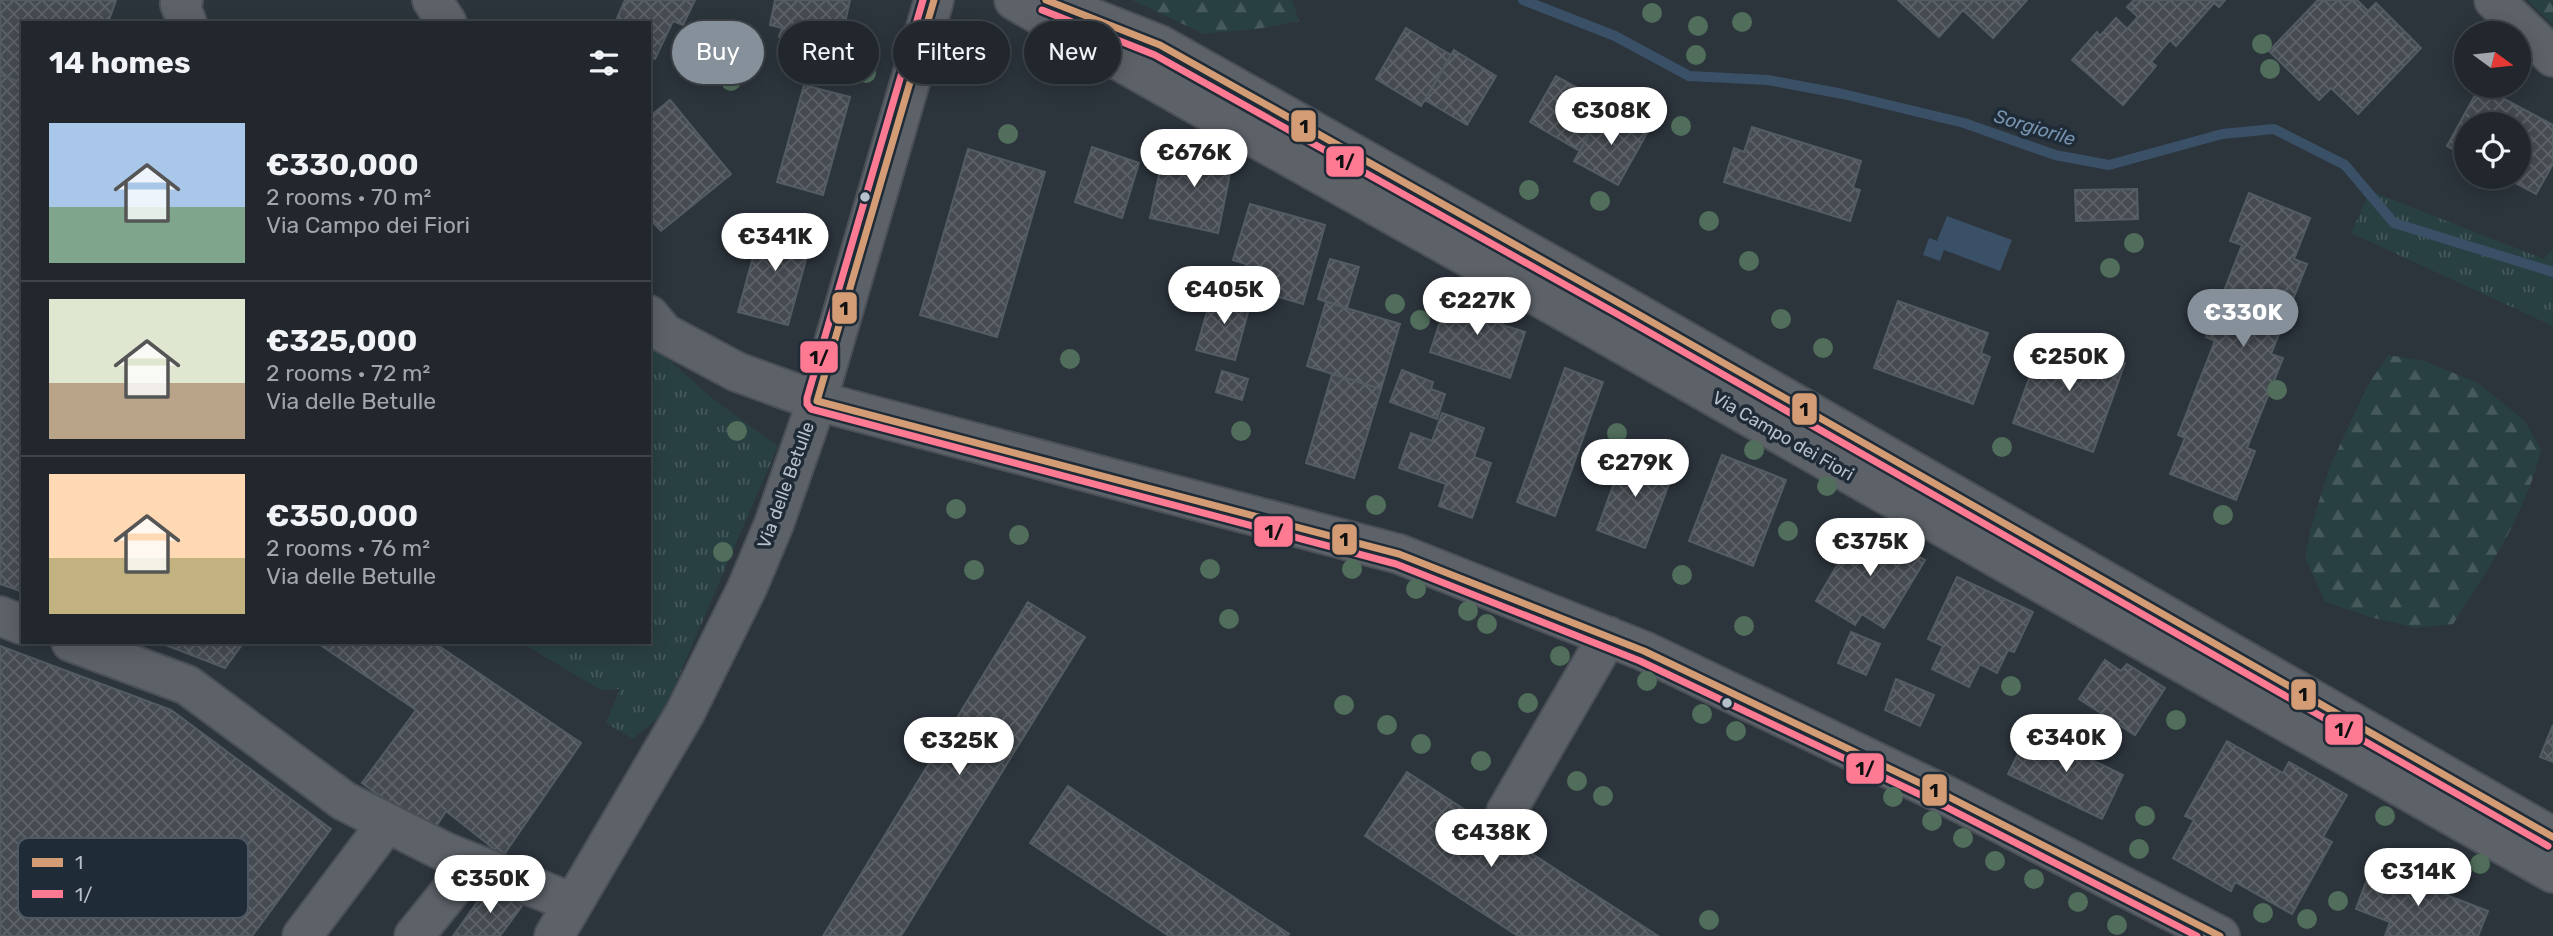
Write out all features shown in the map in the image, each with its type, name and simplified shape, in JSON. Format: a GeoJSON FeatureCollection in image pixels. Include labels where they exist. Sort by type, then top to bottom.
{"type":"FeatureCollection","features":[{"type":"Feature","properties":{"kind":"street"},"geometry":{"type":"LineString","coordinates":[[183,0],[180,4],[186,21]]}},
{"type":"Feature","properties":{"kind":"street"},"geometry":{"type":"LineString","coordinates":[[432,0],[446,21]]}},
{"type":"Feature","properties":{"kind":"street","name":"Via delle Betulle"},"geometry":{"type":"LineString","coordinates":[[554,936],[685,713],[747,587],[774,524],[817,401],[934,0]]}},
{"type":"Feature","properties":{"kind":"street","name":"Via Campo dei Fiori"},"geometry":{"type":"LineString","coordinates":[[1014,0],[1145,77],[1607,335],[2163,654],[2553,873]]}},
{"type":"Feature","properties":{"kind":"street","name":"Via Campo dei Fiori"},"geometry":{"type":"LineString","coordinates":[[1046,0],[1160,45],[1636,312],[2553,837]]}},
{"type":"Feature","properties":{"kind":"street"},"geometry":{"type":"LineString","coordinates":[[2494,0],[2553,57]]}},
{"type":"Feature","properties":{"kind":"street"},"geometry":{"type":"LineString","coordinates":[[651,318],[664,334],[737,372],[817,401],[1399,554],[1644,650],[1948,797],[2220,936]]}},
{"type":"Feature","properties":{"kind":"street"},"geometry":{"type":"LineString","coordinates":[[0,616],[21,624]]}},
{"type":"Feature","properties":{"kind":"street"},"geometry":{"type":"LineString","coordinates":[[1506,811],[1608,636]]}},
{"type":"Feature","properties":{"kind":"street"},"geometry":{"type":"LineString","coordinates":[[76,644],[187,685],[344,802],[445,852],[573,903]]}},
{"type":"Feature","properties":{"kind":"street"},"geometry":{"type":"LineString","coordinates":[[302,936],[387,823]]}},
{"type":"Feature","properties":{"kind":"street"},"geometry":{"type":"LineString","coordinates":[[414,936],[473,863]]}},
{"type":"Feature","properties":{"kind":"green space"},"geometry":{"type":"Polygon","coordinates":[[[1132,0],[1292,0],[1299,21],[1204,34],[1132,0]]]}},
{"type":"Feature","properties":{"kind":"green space"},"geometry":{"type":"Polygon","coordinates":[[[2527,0],[2553,0],[2553,25],[2527,0]]]}},
{"type":"Feature","properties":{"kind":"green space"},"geometry":{"type":"Polygon","coordinates":[[[2370,191],[2544,259],[2553,248],[2553,326],[2351,233],[2370,191]]]}},
{"type":"Feature","properties":{"kind":"green space"},"geometry":{"type":"Polygon","coordinates":[[[651,344],[713,399],[778,446],[662,715],[633,739],[606,723],[620,689],[601,690],[523,644],[651,644],[651,344]]]}},
{"type":"Feature","properties":{"kind":"green space"},"geometry":{"type":"Polygon","coordinates":[[[2388,355],[2424,361],[2478,383],[2524,420],[2541,449],[2526,495],[2505,540],[2453,624],[2416,628],[2325,602],[2305,557],[2311,527],[2330,466],[2368,385],[2388,355]]]}},
{"type":"Feature","properties":{"kind":"water"},"geometry":{"type":"Polygon","coordinates":[[[1947,216],[2012,240],[2000,271],[1944,250],[1940,261],[1923,255],[1929,238],[1937,241],[1947,216]]]}},
{"type":"Feature","properties":{"kind":"building"},"geometry":{"type":"Polygon","coordinates":[[[0,0],[116,0],[109,21],[21,21],[21,82],[0,75],[0,0]]]}},
{"type":"Feature","properties":{"kind":"building"},"geometry":{"type":"Polygon","coordinates":[[[625,0],[695,0],[685,21],[672,21],[655,59],[651,57],[651,21],[616,21],[625,0]]]}},
{"type":"Feature","properties":{"kind":"building"},"geometry":{"type":"Polygon","coordinates":[[[775,0],[850,0],[845,21],[778,21],[778,27],[770,25],[775,0]]]}},
{"type":"Feature","properties":{"kind":"building"},"geometry":{"type":"Polygon","coordinates":[[[1898,0],[2027,0],[1993,38],[1963,10],[1939,37],[1898,0]]]}},
{"type":"Feature","properties":{"kind":"building"},"geometry":{"type":"Polygon","coordinates":[[[2134,0],[2225,0],[2219,7],[2214,3],[2176,46],[2170,40],[2151,62],[2156,66],[2123,105],[2072,60],[2097,32],[2100,36],[2116,18],[2127,29],[2138,17],[2127,7],[2134,0]]]}},
{"type":"Feature","properties":{"kind":"building"},"geometry":{"type":"Polygon","coordinates":[[[2318,0],[2357,0],[2368,11],[2376,3],[2421,48],[2358,114],[2331,88],[2319,100],[2269,51],[2318,0]]]}},
{"type":"Feature","properties":{"kind":"building"},"geometry":{"type":"Polygon","coordinates":[[[1406,28],[1451,55],[1421,106],[1376,79],[1406,28]]]}},
{"type":"Feature","properties":{"kind":"building"},"geometry":{"type":"Polygon","coordinates":[[[1454,50],[1496,76],[1467,125],[1425,100],[1454,50]]]}},
{"type":"Feature","properties":{"kind":"building"},"geometry":{"type":"Polygon","coordinates":[[[0,75],[21,82],[21,591],[0,584],[0,75]]]}},
{"type":"Feature","properties":{"kind":"building"},"geometry":{"type":"Polygon","coordinates":[[[1556,76],[1606,104],[1580,151],[1530,122],[1556,76]]]}},
{"type":"Feature","properties":{"kind":"building"},"geometry":{"type":"Polygon","coordinates":[[[804,85],[850,97],[823,195],[777,182],[804,85]]]}},
{"type":"Feature","properties":{"kind":"building"},"geometry":{"type":"Polygon","coordinates":[[[2473,98],[2502,98],[2529,112],[2466,112],[2473,98]]]}},
{"type":"Feature","properties":{"kind":"building"},"geometry":{"type":"Polygon","coordinates":[[[670,100],[731,174],[661,231],[651,220],[651,115],[670,100]]]}},
{"type":"Feature","properties":{"kind":"building"},"geometry":{"type":"Polygon","coordinates":[[[1604,108],[1647,133],[1618,185],[1574,161],[1604,108]]]}},
{"type":"Feature","properties":{"kind":"building"},"geometry":{"type":"Polygon","coordinates":[[[2531,113],[2553,125],[2553,164],[2536,194],[2527,189],[2531,189],[2531,113]]]}},
{"type":"Feature","properties":{"kind":"building"},"geometry":{"type":"Polygon","coordinates":[[[1752,127],[1861,161],[1853,188],[1860,190],[1850,221],[1724,182],[1734,148],[1744,152],[1752,127]]]}},
{"type":"Feature","properties":{"kind":"building"},"geometry":{"type":"Polygon","coordinates":[[[2454,133],[2454,150],[2447,146],[2454,133]]]}},
{"type":"Feature","properties":{"kind":"building"},"geometry":{"type":"Polygon","coordinates":[[[1181,143],[1234,154],[1218,233],[1150,218],[1161,165],[1176,168],[1181,143]]]}},
{"type":"Feature","properties":{"kind":"building"},"geometry":{"type":"Polygon","coordinates":[[[1092,147],[1139,163],[1122,218],[1075,202],[1092,147]]]}},
{"type":"Feature","properties":{"kind":"building"},"geometry":{"type":"Polygon","coordinates":[[[968,149],[1045,172],[997,337],[920,315],[968,149]]]}},
{"type":"Feature","properties":{"kind":"building"},"geometry":{"type":"Polygon","coordinates":[[[2137,189],[2138,219],[2076,221],[2075,190],[2137,189]]]}},
{"type":"Feature","properties":{"kind":"building"},"geometry":{"type":"Polygon","coordinates":[[[2249,193],[2310,218],[2294,259],[2307,264],[2271,354],[2283,358],[2247,448],[2255,451],[2236,500],[2170,474],[2185,438],[2178,435],[2215,341],[2206,337],[2242,245],[2230,241],[2249,193]]]}},
{"type":"Feature","properties":{"kind":"building"},"geometry":{"type":"Polygon","coordinates":[[[1250,204],[1325,225],[1303,304],[1240,286],[1246,264],[1233,260],[1250,204]]]}},
{"type":"Feature","properties":{"kind":"building"},"geometry":{"type":"Polygon","coordinates":[[[763,220],[813,234],[788,325],[738,312],[763,220]]]}},
{"type":"Feature","properties":{"kind":"building"},"geometry":{"type":"Polygon","coordinates":[[[1330,259],[1359,267],[1347,308],[1318,299],[1330,259]]]}},
{"type":"Feature","properties":{"kind":"building"},"geometry":{"type":"Polygon","coordinates":[[[1213,291],[1251,301],[1235,360],[1196,350],[1213,291]]]}},
{"type":"Feature","properties":{"kind":"building"},"geometry":{"type":"Polygon","coordinates":[[[1450,292],[1484,303],[1481,311],[1505,318],[1503,325],[1525,332],[1510,378],[1430,352],[1450,292]]]}},
{"type":"Feature","properties":{"kind":"building"},"geometry":{"type":"Polygon","coordinates":[[[1898,301],[1988,333],[1981,353],[1990,357],[1973,404],[1874,368],[1898,301]]]}},
{"type":"Feature","properties":{"kind":"building"},"geometry":{"type":"Polygon","coordinates":[[[1326,302],[1400,324],[1381,389],[1307,366],[1326,302]]]}},
{"type":"Feature","properties":{"kind":"building"},"geometry":{"type":"Polygon","coordinates":[[[2045,335],[2125,363],[2093,452],[2013,423],[2045,335]]]}},
{"type":"Feature","properties":{"kind":"building"},"geometry":{"type":"Polygon","coordinates":[[[1565,368],[1603,382],[1555,516],[1517,502],[1565,368]]]}},
{"type":"Feature","properties":{"kind":"building"},"geometry":{"type":"Polygon","coordinates":[[[1402,370],[1433,382],[1431,389],[1445,394],[1437,419],[1390,402],[1402,370]]]}},
{"type":"Feature","properties":{"kind":"building"},"geometry":{"type":"Polygon","coordinates":[[[1222,371],[1248,379],[1242,400],[1216,392],[1222,371]]]}},
{"type":"Feature","properties":{"kind":"building"},"geometry":{"type":"Polygon","coordinates":[[[1332,374],[1381,389],[1354,478],[1306,463],[1332,374]]]}},
{"type":"Feature","properties":{"kind":"building"},"geometry":{"type":"Polygon","coordinates":[[[1442,413],[1484,428],[1474,457],[1491,463],[1472,518],[1439,506],[1446,484],[1399,468],[1411,433],[1432,441],[1442,413]]]}},
{"type":"Feature","properties":{"kind":"building"},"geometry":{"type":"Polygon","coordinates":[[[1627,447],[1659,459],[1656,467],[1673,473],[1645,548],[1597,530],[1627,447]]]}},
{"type":"Feature","properties":{"kind":"building"},"geometry":{"type":"Polygon","coordinates":[[[1722,455],[1786,480],[1753,566],[1689,541],[1722,455]]]}},
{"type":"Feature","properties":{"kind":"building"},"geometry":{"type":"Polygon","coordinates":[[[1863,522],[1925,560],[1884,628],[1862,614],[1855,625],[1816,601],[1863,522]]]}},
{"type":"Feature","properties":{"kind":"building"},"geometry":{"type":"Polygon","coordinates":[[[1957,577],[2033,612],[2014,652],[2008,650],[1997,673],[1980,664],[1969,687],[1932,669],[1943,646],[1928,639],[1957,577]]]}},
{"type":"Feature","properties":{"kind":"building"},"geometry":{"type":"Polygon","coordinates":[[[1028,602],[1085,637],[901,936],[823,936],[1028,602]]]}},
{"type":"Feature","properties":{"kind":"building"},"geometry":{"type":"Polygon","coordinates":[[[1851,632],[1880,644],[1866,675],[1838,663],[1851,632]]]}},
{"type":"Feature","properties":{"kind":"building"},"geometry":{"type":"Polygon","coordinates":[[[163,644],[243,644],[225,668],[163,644]]]}},
{"type":"Feature","properties":{"kind":"building"},"geometry":{"type":"Polygon","coordinates":[[[319,644],[436,644],[581,743],[503,856],[446,811],[432,833],[362,783],[416,710],[319,644]]]}},
{"type":"Feature","properties":{"kind":"building"},"geometry":{"type":"Polygon","coordinates":[[[0,646],[171,710],[331,829],[252,936],[0,936],[0,646]]]}},
{"type":"Feature","properties":{"kind":"building"},"geometry":{"type":"Polygon","coordinates":[[[2105,660],[2121,671],[2127,664],[2165,688],[2135,735],[2079,699],[2105,660]]]}},
{"type":"Feature","properties":{"kind":"building"},"geometry":{"type":"Polygon","coordinates":[[[1896,679],[1934,695],[1920,726],[1885,710],[1896,679]]]}},
{"type":"Feature","properties":{"kind":"building"},"geometry":{"type":"Polygon","coordinates":[[[2553,725],[2553,762],[2540,757],[2553,725]]]}},
{"type":"Feature","properties":{"kind":"building"},"geometry":{"type":"Polygon","coordinates":[[[2030,730],[2123,775],[2102,819],[2008,774],[2030,730]]]}},
{"type":"Feature","properties":{"kind":"building"},"geometry":{"type":"Polygon","coordinates":[[[2227,741],[2283,773],[2289,762],[2347,795],[2323,837],[2332,842],[2292,914],[2235,882],[2231,891],[2173,858],[2194,820],[2185,816],[2227,741]]]}},
{"type":"Feature","properties":{"kind":"building"},"geometry":{"type":"Polygon","coordinates":[[[1407,772],[1658,936],[1518,936],[1365,836],[1407,772]]]}},
{"type":"Feature","properties":{"kind":"building"},"geometry":{"type":"Polygon","coordinates":[[[1068,786],[1289,934],[1169,936],[1030,843],[1068,786]]]}},
{"type":"Feature","properties":{"kind":"building"},"geometry":{"type":"Polygon","coordinates":[[[2372,866],[2488,911],[2478,936],[2385,936],[2390,922],[2356,909],[2372,866]]]}},
{"type":"Feature","properties":{"kind":"building"},"geometry":{"type":"Polygon","coordinates":[[[491,883],[522,906],[500,936],[453,936],[491,883]]]}},
{"type":"Feature","properties":{"kind":"waterway","name":"Sorgiorile"},"geometry":{"type":"LineString","coordinates":[[1523,0],[1615,36],[1689,76],[1768,80],[1843,94],[1964,123],[2055,155],[2109,165],[2222,134],[2274,129],[2345,165],[2394,223],[2553,272]]}},
{"type":"Feature","properties":{"kind":"transit line","name":"1/"},"geometry":{"type":"LineString","coordinates":[[923,0],[807,398],[811,409],[1396,564],[1640,661],[1944,806],[2197,936]]}},
{"type":"Feature","properties":{"kind":"transit line","name":"1"},"geometry":{"type":"LineString","coordinates":[[934,0],[817,401],[1399,554],[1644,651],[1949,797],[2220,936]]}},
{"type":"Feature","properties":{"kind":"transit line","name":"1"},"geometry":{"type":"LineString","coordinates":[[1046,0],[1160,45],[1624,306],[2553,837]]}},
{"type":"Feature","properties":{"kind":"transit line","name":"1/"},"geometry":{"type":"LineString","coordinates":[[1042,10],[1155,55],[1619,315],[2548,846]]}}]}
